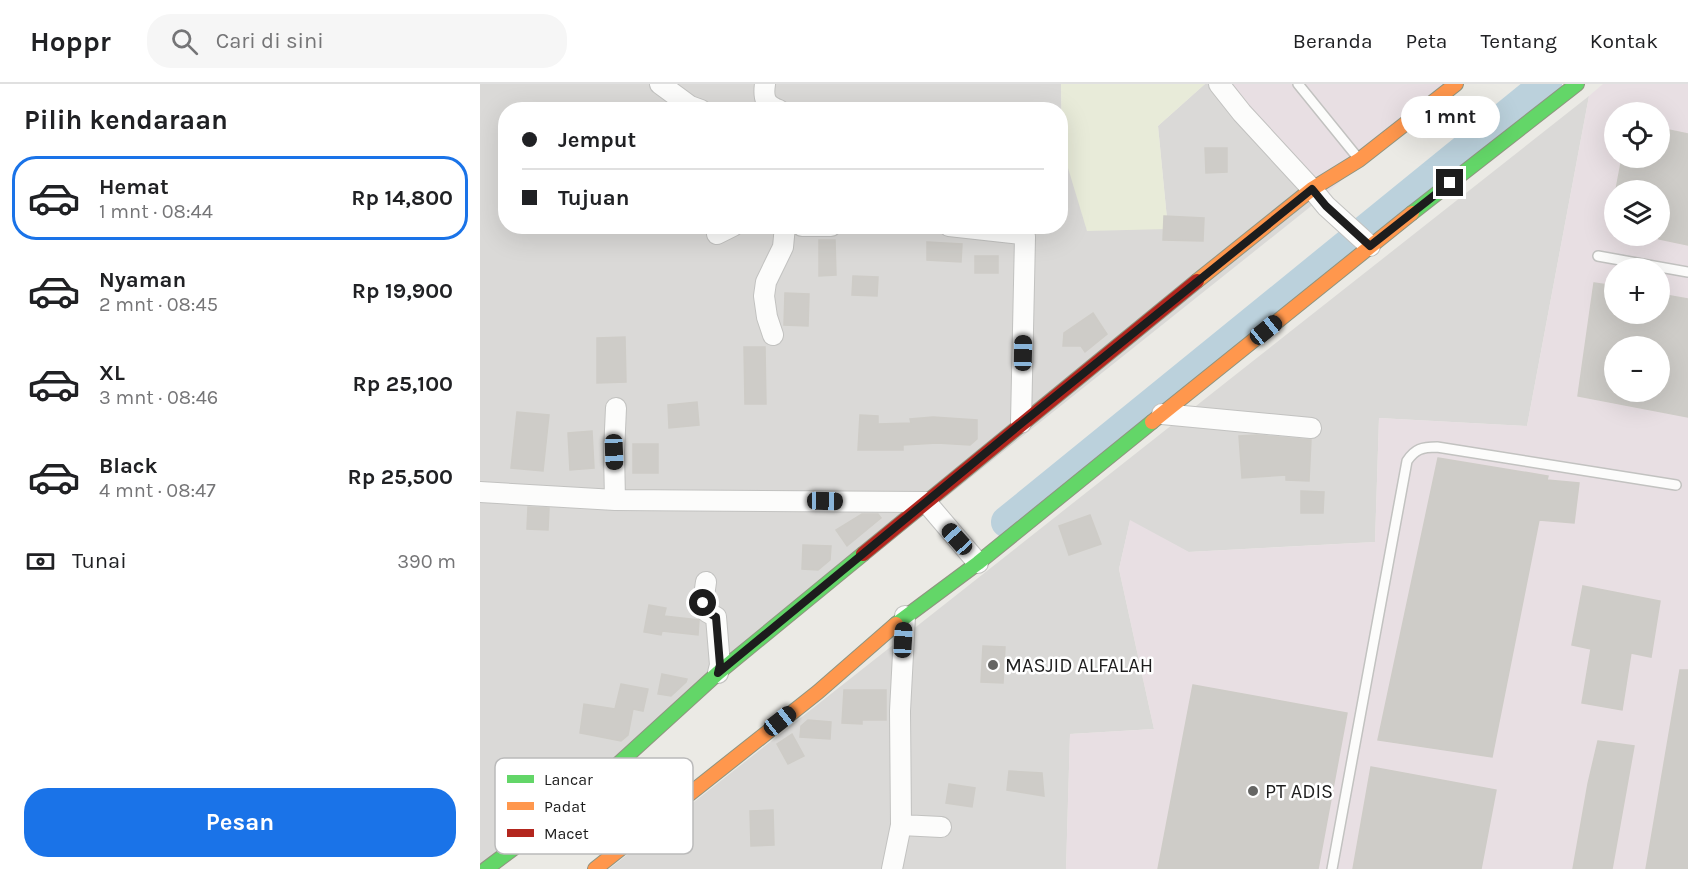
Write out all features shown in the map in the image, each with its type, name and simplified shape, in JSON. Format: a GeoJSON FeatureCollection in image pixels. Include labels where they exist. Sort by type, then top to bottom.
{"type":"FeatureCollection","features":[{"type":"Feature","properties":{"kind":"street"},"geometry":{"type":"LineString","coordinates":[[660,84],[686,102]]}},
{"type":"Feature","properties":{"kind":"street"},"geometry":{"type":"LineString","coordinates":[[765,84],[766,102]]}},
{"type":"Feature","properties":{"kind":"street"},"geometry":{"type":"LineString","coordinates":[[1219,84],[1242,113],[1326,206],[1368,244]]}},
{"type":"Feature","properties":{"kind":"street"},"geometry":{"type":"LineString","coordinates":[[624,758],[718,673],[1022,423],[1312,189],[1359,160],[1456,84]]}},
{"type":"Feature","properties":{"kind":"street"},"geometry":{"type":"LineString","coordinates":[[693,791],[818,692],[975,559],[1162,414],[1368,244],[1578,84]]}},
{"type":"Feature","properties":{"kind":"street"},"geometry":{"type":"LineString","coordinates":[[773,335],[764,296],[766,282],[783,247],[784,234]]}},
{"type":"Feature","properties":{"kind":"street"},"geometry":{"type":"LineString","coordinates":[[1021,234],[1025,237],[1022,423]]}},
{"type":"Feature","properties":{"kind":"street"},"geometry":{"type":"LineString","coordinates":[[615,500],[616,408]]}},
{"type":"Feature","properties":{"kind":"street"},"geometry":{"type":"LineString","coordinates":[[1162,414],[1311,428]]}},
{"type":"Feature","properties":{"kind":"street"},"geometry":{"type":"LineString","coordinates":[[480,492],[615,500],[926,502]]}},
{"type":"Feature","properties":{"kind":"street"},"geometry":{"type":"LineString","coordinates":[[926,502],[975,559]]}},
{"type":"Feature","properties":{"kind":"street"},"geometry":{"type":"LineString","coordinates":[[706,582],[703,603],[707,612],[716,617],[720,665],[718,673]]}},
{"type":"Feature","properties":{"kind":"street"},"geometry":{"type":"LineString","coordinates":[[892,869],[901,825],[900,711],[905,616]]}},
{"type":"Feature","properties":{"kind":"street"},"geometry":{"type":"LineString","coordinates":[[901,825],[941,827]]}},
{"type":"Feature","properties":{"kind":"street"},"geometry":{"type":"LineString","coordinates":[[486,869],[507,854]]}},
{"type":"Feature","properties":{"kind":"street"},"geometry":{"type":"LineString","coordinates":[[595,869],[614,854]]}},
{"type":"Feature","properties":{"kind":"lane"},"geometry":{"type":"LineString","coordinates":[[1298,84],[1359,160]]}},
{"type":"Feature","properties":{"kind":"lane"},"geometry":{"type":"LineString","coordinates":[[1598,256],[1688,272]]}},
{"type":"Feature","properties":{"kind":"lane"},"geometry":{"type":"LineString","coordinates":[[1332,869],[1407,461],[1413,453],[1424,447],[1437,447],[1676,485]]}},
{"type":"Feature","properties":{"kind":"shaded area"},"geometry":{"type":"Polygon","coordinates":[[[480,84],[1061,84],[1061,102],[498,102],[498,234],[1068,234],[1068,153],[1168,229],[1158,126],[1205,84],[1223,84],[1320,199],[619,758],[495,758],[495,854],[499,854],[480,869],[480,84]]]}},
{"type":"Feature","properties":{"kind":"shaded area"},"geometry":{"type":"Polygon","coordinates":[[[1223,84],[1454,84],[1320,199],[1223,84]]]}},
{"type":"Feature","properties":{"kind":"shaded area"},"geometry":{"type":"Polygon","coordinates":[[[1603,84],[1688,84],[1688,869],[1066,869],[1070,734],[1154,729],[1119,569],[1130,520],[1189,552],[1375,542],[1379,418],[1527,426],[1589,96],[1603,84]]]}},
{"type":"Feature","properties":{"kind":"shaded area"},"geometry":{"type":"Polygon","coordinates":[[[1589,96],[1527,426],[1379,418],[1375,542],[1188,552],[1130,521],[1119,569],[1154,729],[1070,734],[1066,869],[609,869],[628,854],[693,854],[693,803],[1589,96]]]}},
{"type":"Feature","properties":{"kind":"green space"},"geometry":{"type":"Polygon","coordinates":[[[1061,84],[1205,84],[1158,126],[1168,229],[1087,231],[1068,168],[1068,102],[1061,102],[1061,84]]]}},
{"type":"Feature","properties":{"kind":"building"},"geometry":{"type":"Polygon","coordinates":[[[1670,130],[1688,134],[1688,245],[1670,241],[1670,180],[1618,180],[1620,168],[1670,168],[1670,130]]]}},
{"type":"Feature","properties":{"kind":"building"},"geometry":{"type":"Polygon","coordinates":[[[1205,148],[1227,148],[1227,172],[1206,173],[1205,148]]]}},
{"type":"Feature","properties":{"kind":"building"},"geometry":{"type":"Polygon","coordinates":[[[1164,216],[1204,218],[1203,241],[1163,240],[1164,216]]]}},
{"type":"Feature","properties":{"kind":"building"},"geometry":{"type":"Polygon","coordinates":[[[819,240],[835,240],[836,275],[819,276],[819,240]]]}},
{"type":"Feature","properties":{"kind":"building"},"geometry":{"type":"Polygon","coordinates":[[[927,242],[962,244],[961,262],[927,260],[927,242]]]}},
{"type":"Feature","properties":{"kind":"building"},"geometry":{"type":"Polygon","coordinates":[[[975,256],[998,256],[998,273],[975,273],[975,256]]]}},
{"type":"Feature","properties":{"kind":"building"},"geometry":{"type":"Polygon","coordinates":[[[853,276],[878,277],[877,296],[852,295],[853,276]]]}},
{"type":"Feature","properties":{"kind":"building"},"geometry":{"type":"Polygon","coordinates":[[[1594,283],[1604,284],[1604,324],[1670,324],[1670,296],[1688,299],[1688,417],[1609,402],[1670,402],[1670,336],[1604,336],[1604,401],[1578,396],[1594,283]]]}},
{"type":"Feature","properties":{"kind":"building"},"geometry":{"type":"Polygon","coordinates":[[[785,293],[809,294],[808,326],[784,325],[785,293]]]}},
{"type":"Feature","properties":{"kind":"building"},"geometry":{"type":"Polygon","coordinates":[[[1093,313],[1107,334],[1085,352],[1081,346],[1063,346],[1064,333],[1093,313]]]}},
{"type":"Feature","properties":{"kind":"building"},"geometry":{"type":"Polygon","coordinates":[[[625,337],[626,382],[597,383],[597,338],[625,337]]]}},
{"type":"Feature","properties":{"kind":"building"},"geometry":{"type":"Polygon","coordinates":[[[744,347],[765,347],[766,404],[745,404],[744,347]]]}},
{"type":"Feature","properties":{"kind":"building"},"geometry":{"type":"Polygon","coordinates":[[[697,402],[699,425],[669,428],[668,405],[697,402]]]}},
{"type":"Feature","properties":{"kind":"building"},"geometry":{"type":"Polygon","coordinates":[[[517,412],[549,415],[543,471],[511,468],[517,412]]]}},
{"type":"Feature","properties":{"kind":"building"},"geometry":{"type":"Polygon","coordinates":[[[860,415],[878,416],[878,424],[911,423],[910,419],[933,417],[977,420],[977,439],[970,445],[937,443],[903,445],[903,450],[858,450],[860,415]]]}},
{"type":"Feature","properties":{"kind":"building"},"geometry":{"type":"Polygon","coordinates":[[[592,431],[594,468],[570,470],[568,433],[592,431]]]}},
{"type":"Feature","properties":{"kind":"building"},"geometry":{"type":"Polygon","coordinates":[[[1257,435],[1311,440],[1309,481],[1286,480],[1286,475],[1242,478],[1239,436],[1257,435]]]}},
{"type":"Feature","properties":{"kind":"building"},"geometry":{"type":"Polygon","coordinates":[[[633,444],[658,444],[658,473],[633,473],[633,444]]]}},
{"type":"Feature","properties":{"kind":"building"},"geometry":{"type":"Polygon","coordinates":[[[1438,458],[1548,476],[1547,480],[1579,483],[1574,523],[1539,520],[1492,757],[1378,740],[1438,458]]]}},
{"type":"Feature","properties":{"kind":"building"},"geometry":{"type":"Polygon","coordinates":[[[1301,491],[1324,492],[1323,513],[1301,513],[1301,491]]]}},
{"type":"Feature","properties":{"kind":"building"},"geometry":{"type":"Polygon","coordinates":[[[528,507],[549,508],[548,530],[527,529],[528,507]]]}},
{"type":"Feature","properties":{"kind":"building"},"geometry":{"type":"Polygon","coordinates":[[[862,514],[878,514],[881,518],[847,546],[836,530],[862,514]]]}},
{"type":"Feature","properties":{"kind":"building"},"geometry":{"type":"Polygon","coordinates":[[[1090,515],[1101,544],[1069,555],[1059,526],[1090,515]]]}},
{"type":"Feature","properties":{"kind":"building"},"geometry":{"type":"Polygon","coordinates":[[[803,545],[831,546],[830,560],[818,570],[802,569],[803,545]]]}},
{"type":"Feature","properties":{"kind":"building"},"geometry":{"type":"Polygon","coordinates":[[[1583,586],[1660,601],[1651,657],[1631,653],[1622,710],[1582,703],[1591,649],[1572,645],[1583,586]]]}},
{"type":"Feature","properties":{"kind":"building"},"geometry":{"type":"Polygon","coordinates":[[[649,605],[666,608],[664,616],[699,620],[698,635],[662,631],[661,635],[644,632],[649,605]]]}},
{"type":"Feature","properties":{"kind":"building","name":"MASJID ALFALAH"},"geometry":{"type":"Polygon","coordinates":[[[983,646],[1005,647],[1003,683],[981,682],[983,646]]]}},
{"type":"Feature","properties":{"kind":"building"},"geometry":{"type":"Polygon","coordinates":[[[1680,670],[1688,670],[1688,869],[1646,869],[1680,670]]]}},
{"type":"Feature","properties":{"kind":"building"},"geometry":{"type":"Polygon","coordinates":[[[662,674],[687,679],[671,696],[658,694],[662,674]]]}},
{"type":"Feature","properties":{"kind":"building"},"geometry":{"type":"Polygon","coordinates":[[[621,684],[648,689],[643,711],[633,709],[628,735],[621,741],[580,733],[584,704],[615,709],[621,684]]]}},
{"type":"Feature","properties":{"kind":"building","name":"PT ADIS"},"geometry":{"type":"Polygon","coordinates":[[[1193,685],[1347,713],[1318,869],[1158,869],[1193,685]]]}},
{"type":"Feature","properties":{"kind":"building"},"geometry":{"type":"Polygon","coordinates":[[[844,690],[886,690],[886,720],[862,720],[862,724],[842,723],[844,690]]]}},
{"type":"Feature","properties":{"kind":"building"},"geometry":{"type":"Polygon","coordinates":[[[808,720],[831,722],[830,739],[800,737],[801,726],[808,720]]]}},
{"type":"Feature","properties":{"kind":"building"},"geometry":{"type":"Polygon","coordinates":[[[792,734],[804,756],[788,764],[777,744],[792,734]]]}},
{"type":"Feature","properties":{"kind":"building"},"geometry":{"type":"Polygon","coordinates":[[[1598,741],[1634,746],[1612,869],[1573,869],[1588,784],[1598,741]]]}},
{"type":"Feature","properties":{"kind":"building"},"geometry":{"type":"Polygon","coordinates":[[[1371,767],[1496,790],[1481,869],[1353,869],[1371,767]]]}},
{"type":"Feature","properties":{"kind":"building"},"geometry":{"type":"Polygon","coordinates":[[[1009,771],[1042,773],[1044,796],[1007,790],[1009,771]]]}},
{"type":"Feature","properties":{"kind":"building"},"geometry":{"type":"Polygon","coordinates":[[[949,784],[975,788],[972,807],[946,803],[949,784]]]}},
{"type":"Feature","properties":{"kind":"building"},"geometry":{"type":"Polygon","coordinates":[[[773,810],[774,845],[751,846],[750,811],[773,810]]]}},
{"type":"Feature","properties":{"kind":"waterway"},"geometry":{"type":"LineString","coordinates":[[1007,522],[1546,84]]}},
{"type":"Feature","properties":{"kind":"traffic: fast"},"geometry":{"type":"LineString","coordinates":[[1412,213],[1577,84]]}},
{"type":"Feature","properties":{"kind":"traffic: fast"},"geometry":{"type":"LineString","coordinates":[[896,624],[978,563],[1152,422]]}},
{"type":"Feature","properties":{"kind":"traffic: fast"},"geometry":{"type":"LineString","coordinates":[[625,758],[718,673],[863,554]]}},
{"type":"Feature","properties":{"kind":"traffic: fast"},"geometry":{"type":"LineString","coordinates":[[486,869],[506,854]]}},
{"type":"Feature","properties":{"kind":"traffic: slow"},"geometry":{"type":"LineString","coordinates":[[1197,281],[1312,189],[1359,160],[1456,84]]}},
{"type":"Feature","properties":{"kind":"traffic: slow"},"geometry":{"type":"LineString","coordinates":[[1152,422],[1412,213]]}},
{"type":"Feature","properties":{"kind":"traffic: slow"},"geometry":{"type":"LineString","coordinates":[[693,791],[818,692],[896,624]]}},
{"type":"Feature","properties":{"kind":"traffic: slow"},"geometry":{"type":"LineString","coordinates":[[595,869],[614,854]]}},
{"type":"Feature","properties":{"kind":"traffic: jam"},"geometry":{"type":"LineString","coordinates":[[863,554],[1197,281]]}},
{"type":"Feature","properties":{"kind":"place","name":"MASJID ALFALAH"},"geometry":{"type":"Point","coordinates":[993,665]}},
{"type":"Feature","properties":{"kind":"place","name":"PT ADIS"},"geometry":{"type":"Point","coordinates":[1253,791]}},
{"type":"Feature","properties":{"kind":"route"},"geometry":{"type":"LineString","coordinates":[[703,603],[707,612],[716,617],[720,665],[718,673],[1312,189],[1326,206],[1370,246],[1450,183]]}}]}
